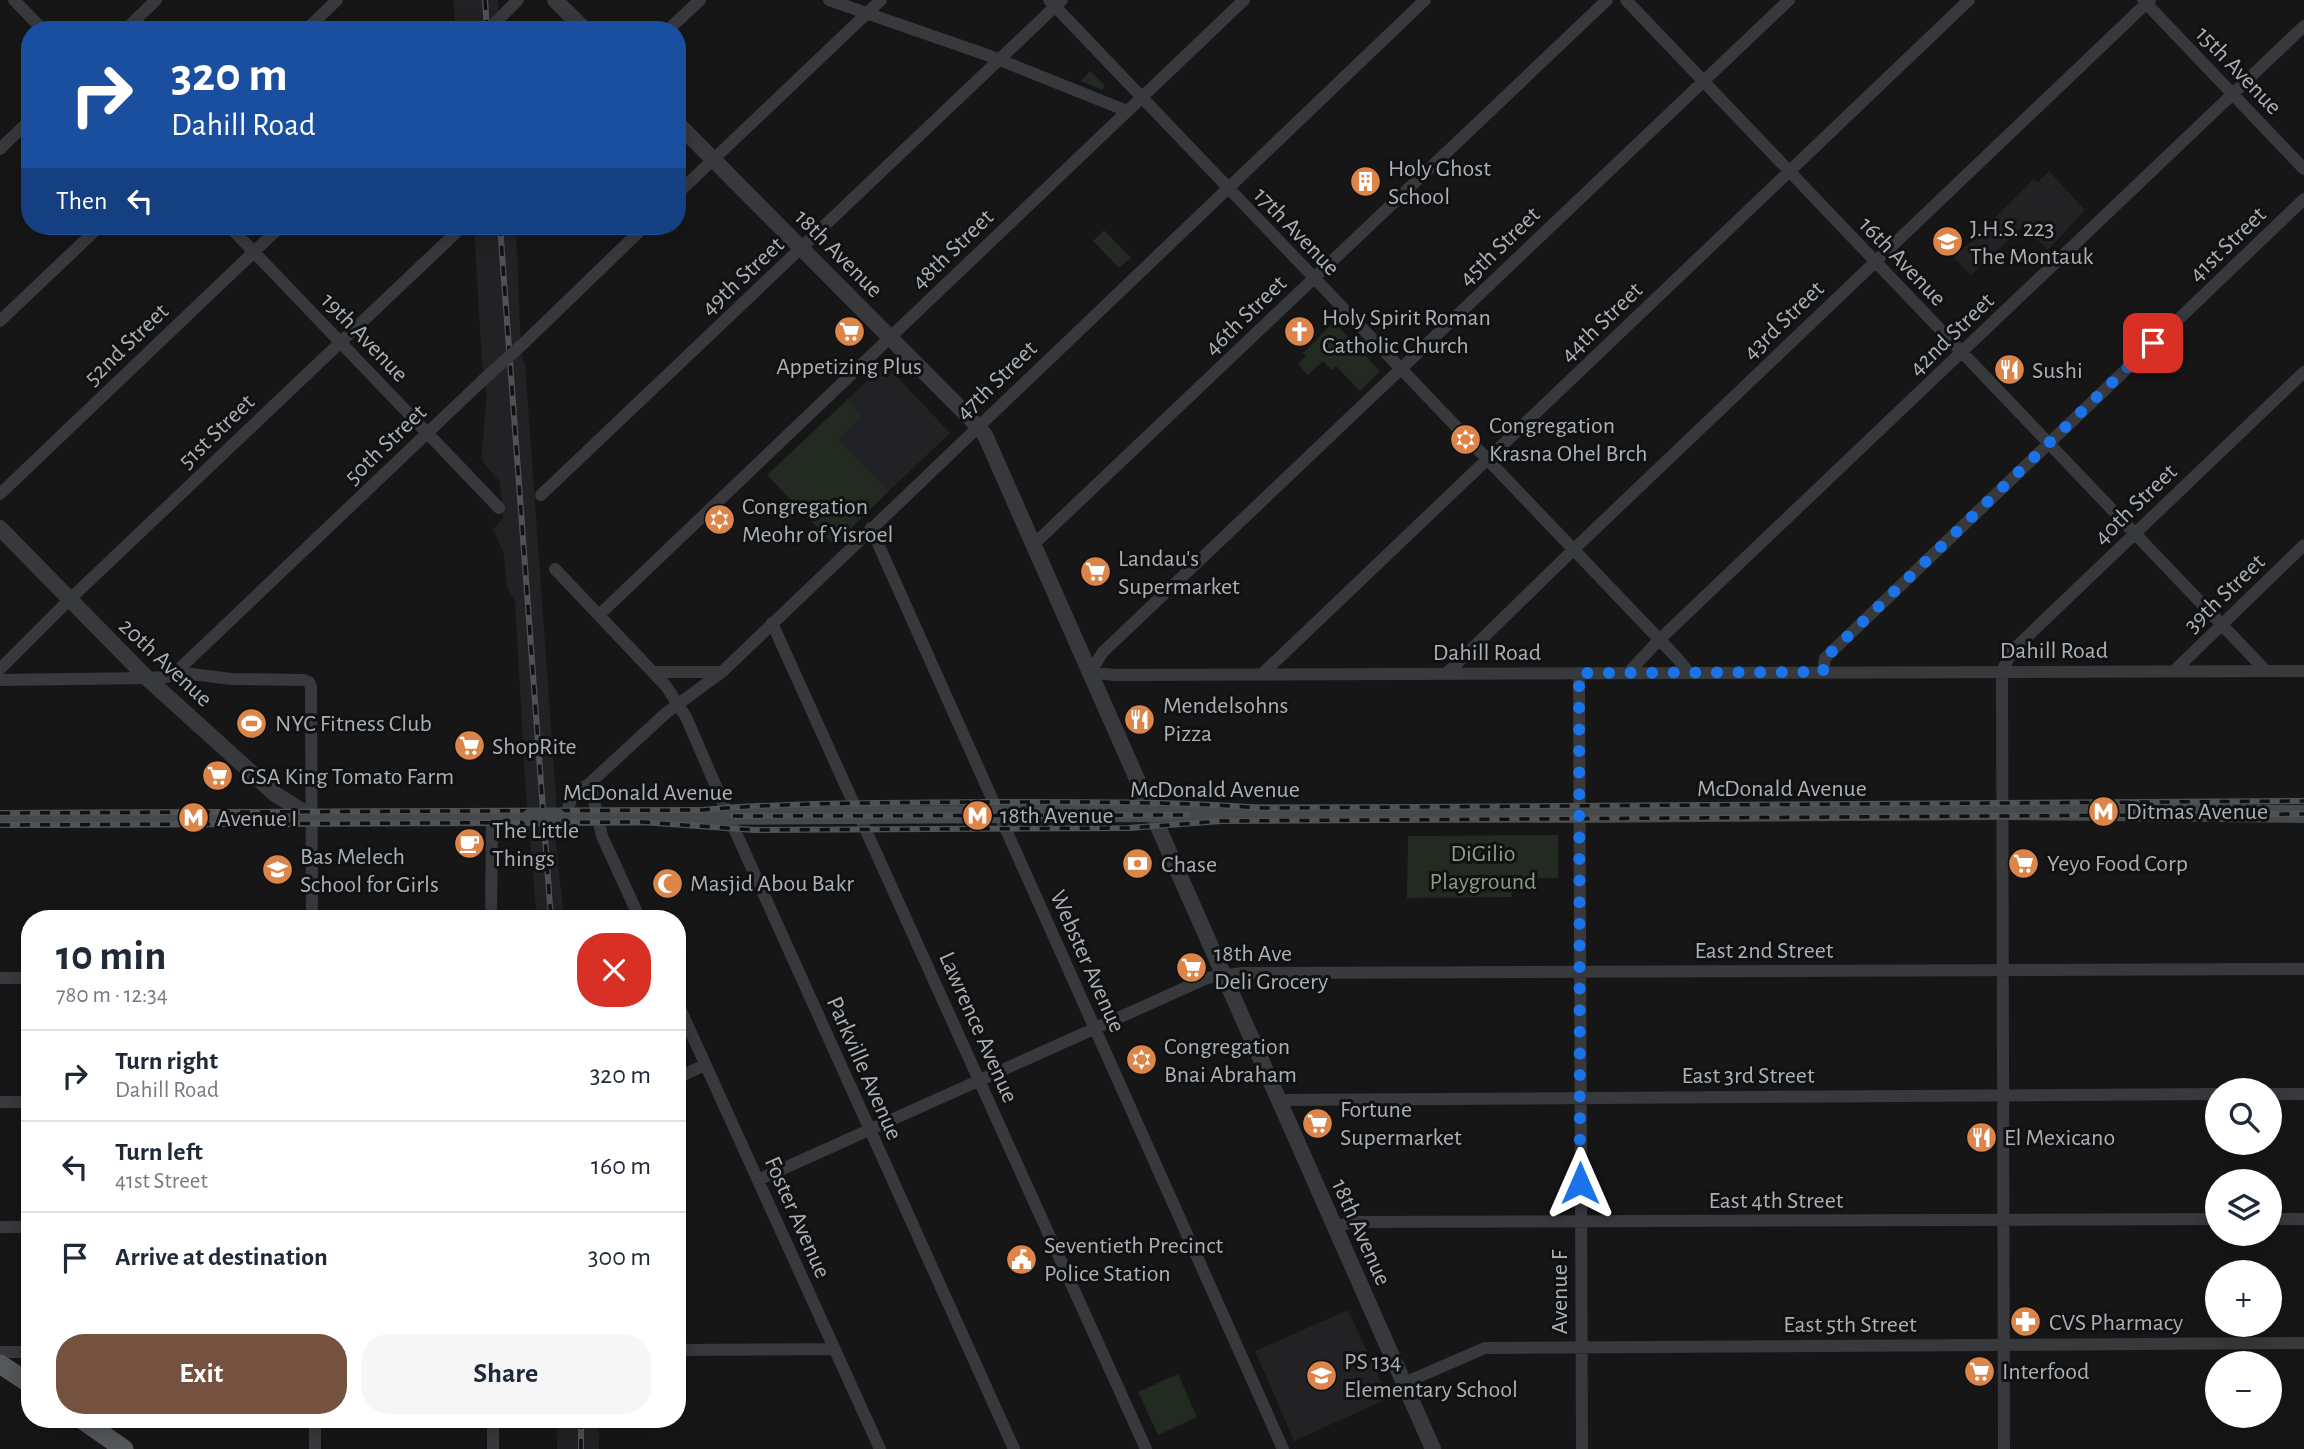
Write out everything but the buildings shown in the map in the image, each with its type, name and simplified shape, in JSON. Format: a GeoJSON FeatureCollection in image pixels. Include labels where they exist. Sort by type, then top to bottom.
{"type":"FeatureCollection","features":[{"type":"Feature","properties":{"kind":"main road","name":"McDonald Avenue"},"geometry":{"type":"LineString","coordinates":[[0,819],[2002,811],[2304,814]]}},
{"type":"Feature","properties":{"kind":"main road"},"geometry":{"type":"LineString","coordinates":[[0,1364],[21,1378]]}},
{"type":"Feature","properties":{"kind":"main road"},"geometry":{"type":"LineString","coordinates":[[94,1428],[124,1449]]}},
{"type":"Feature","properties":{"kind":"street"},"geometry":{"type":"LineString","coordinates":[[14,0],[34,21]]}},
{"type":"Feature","properties":{"kind":"street"},"geometry":{"type":"LineString","coordinates":[[134,21],[156,0]]}},
{"type":"Feature","properties":{"kind":"street"},"geometry":{"type":"LineString","coordinates":[[315,21],[337,0]]}},
{"type":"Feature","properties":{"kind":"street"},"geometry":{"type":"LineString","coordinates":[[496,21],[518,0]]}},
{"type":"Feature","properties":{"kind":"street"},"geometry":{"type":"LineString","coordinates":[[555,0],[576,21]]}},
{"type":"Feature","properties":{"kind":"street"},"geometry":{"type":"LineString","coordinates":[[678,21],[700,0]]}},
{"type":"Feature","properties":{"kind":"street"},"geometry":{"type":"LineString","coordinates":[[829,0],[999,60],[1127,111]]}},
{"type":"Feature","properties":{"kind":"street"},"geometry":{"type":"LineString","coordinates":[[686,185],[881,0]]}},
{"type":"Feature","properties":{"kind":"street","name":"48th Street"},"geometry":{"type":"LineString","coordinates":[[598,615],[1244,0]]}},
{"type":"Feature","properties":{"kind":"street","name":"47th Street"},"geometry":{"type":"LineString","coordinates":[[562,817],[571,798],[579,790],[678,704],[722,672],[1425,0]]}},
{"type":"Feature","properties":{"kind":"street","name":"46th Street"},"geometry":{"type":"LineString","coordinates":[[1034,544],[1607,0]]}},
{"type":"Feature","properties":{"kind":"street","name":"16th Avenue"},"geometry":{"type":"LineString","coordinates":[[1626,0],[2266,671]]}},
{"type":"Feature","properties":{"kind":"street","name":"45th Street"},"geometry":{"type":"LineString","coordinates":[[1090,672],[1104,651],[1789,0]]}},
{"type":"Feature","properties":{"kind":"street","name":"44th Street"},"geometry":{"type":"LineString","coordinates":[[1261,675],[1969,0]]}},
{"type":"Feature","properties":{"kind":"street","name":"15th Avenue"},"geometry":{"type":"LineString","coordinates":[[2147,1],[2304,169]]}},
{"type":"Feature","properties":{"kind":"street","name":"43rd Street"},"geometry":{"type":"LineString","coordinates":[[1447,673],[2147,1]]}},
{"type":"Feature","properties":{"kind":"street","name":"17th Avenue"},"geometry":{"type":"LineString","coordinates":[[1055,2],[1142,98],[1660,639],[1689,673]]}},
{"type":"Feature","properties":{"kind":"street","name":"49th Street"},"geometry":{"type":"LineString","coordinates":[[541,495],[999,60],[1055,2]]}},
{"type":"Feature","properties":{"kind":"street","name":"42nd Street"},"geometry":{"type":"LineString","coordinates":[[1628,673],[1660,639],[2304,26]]}},
{"type":"Feature","properties":{"kind":"street"},"geometry":{"type":"LineString","coordinates":[[0,149],[21,129]]}},
{"type":"Feature","properties":{"kind":"street","name":"18th Avenue"},"geometry":{"type":"LineString","coordinates":[[686,132],[890,337],[977,427],[988,442],[1433,1449]]}},
{"type":"Feature","properties":{"kind":"street","name":"41st Street"},"geometry":{"type":"LineString","coordinates":[[1823,672],[1825,658],[2304,199]]}},
{"type":"Feature","properties":{"kind":"street"},"geometry":{"type":"LineString","coordinates":[[0,321],[91,235]]}},
{"type":"Feature","properties":{"kind":"street","name":"19th Avenue"},"geometry":{"type":"LineString","coordinates":[[238,235],[499,508]]}},
{"type":"Feature","properties":{"kind":"street","name":"52nd Street"},"geometry":{"type":"LineString","coordinates":[[0,494],[272,235]]}},
{"type":"Feature","properties":{"kind":"street","name":"51st Street"},"geometry":{"type":"LineString","coordinates":[[0,669],[69,600],[454,235]]}},
{"type":"Feature","properties":{"kind":"street","name":"50th Street"},"geometry":{"type":"LineString","coordinates":[[176,672],[636,235]]}},
{"type":"Feature","properties":{"kind":"street","name":"40th Street"},"geometry":{"type":"LineString","coordinates":[[2002,671],[2012,651],[2304,372]]}},
{"type":"Feature","properties":{"kind":"street","name":"20th Avenue"},"geometry":{"type":"LineString","coordinates":[[0,528],[147,678],[275,794],[312,817]]}},
{"type":"Feature","properties":{"kind":"street","name":"Webster Avenue"},"geometry":{"type":"LineString","coordinates":[[871,528],[1283,1449]]}},
{"type":"Feature","properties":{"kind":"street","name":"39th Street"},"geometry":{"type":"LineString","coordinates":[[2174,671],[2304,545]]}},
{"type":"Feature","properties":{"kind":"street"},"geometry":{"type":"LineString","coordinates":[[555,569],[666,686],[678,704]]}},
{"type":"Feature","properties":{"kind":"street","name":"Lawrence Avenue"},"geometry":{"type":"LineString","coordinates":[[772,623],[1146,1449]]}},
{"type":"Feature","properties":{"kind":"street"},"geometry":{"type":"LineString","coordinates":[[2002,671],[2004,1449]]}},
{"type":"Feature","properties":{"kind":"street","name":"Dahill Road"},"geometry":{"type":"LineString","coordinates":[[1090,672],[1114,675],[1261,675],[2304,671]]}},
{"type":"Feature","properties":{"kind":"street"},"geometry":{"type":"LineString","coordinates":[[0,680],[147,678],[167,677],[176,672],[231,679],[309,682],[312,910]]}},
{"type":"Feature","properties":{"kind":"street"},"geometry":{"type":"LineString","coordinates":[[653,672],[722,672]]}},
{"type":"Feature","properties":{"kind":"street","name":"Avenue F"},"geometry":{"type":"LineString","coordinates":[[1579,673],[1582,1449]]}},
{"type":"Feature","properties":{"kind":"street","name":"Parkville Avenue"},"geometry":{"type":"LineString","coordinates":[[678,704],[689,723],[1014,1449]]}},
{"type":"Feature","properties":{"kind":"street"},"geometry":{"type":"LineString","coordinates":[[590,783],[602,836],[636,910]]}},
{"type":"Feature","properties":{"kind":"street"},"geometry":{"type":"LineString","coordinates":[[491,910],[492,817]]}},
{"type":"Feature","properties":{"kind":"street","name":"East 2nd Street"},"geometry":{"type":"LineString","coordinates":[[758,1181],[1208,978],[1224,975],[2304,969]]}},
{"type":"Feature","properties":{"kind":"street"},"geometry":{"type":"LineString","coordinates":[[0,978],[21,978]]}},
{"type":"Feature","properties":{"kind":"street","name":"Foster Avenue"},"geometry":{"type":"LineString","coordinates":[[686,1022],[880,1449]]}},
{"type":"Feature","properties":{"kind":"street"},"geometry":{"type":"LineString","coordinates":[[686,1074],[705,1065]]}},
{"type":"Feature","properties":{"kind":"street","name":"East 3rd Street"},"geometry":{"type":"LineString","coordinates":[[1279,1100],[2205,1094]]}},
{"type":"Feature","properties":{"kind":"street"},"geometry":{"type":"LineString","coordinates":[[2282,1094],[2304,1094]]}},
{"type":"Feature","properties":{"kind":"street"},"geometry":{"type":"LineString","coordinates":[[0,1102],[21,1102]]}},
{"type":"Feature","properties":{"kind":"street","name":"East 4th Street"},"geometry":{"type":"LineString","coordinates":[[1335,1227],[1352,1222],[2205,1219]]}},
{"type":"Feature","properties":{"kind":"street"},"geometry":{"type":"LineString","coordinates":[[2282,1219],[2304,1219]]}},
{"type":"Feature","properties":{"kind":"street"},"geometry":{"type":"LineString","coordinates":[[0,1227],[21,1227]]}},
{"type":"Feature","properties":{"kind":"street","name":"East 5th Street"},"geometry":{"type":"LineString","coordinates":[[1404,1383],[1485,1348],[2304,1343]]}},
{"type":"Feature","properties":{"kind":"street"},"geometry":{"type":"LineString","coordinates":[[686,1350],[835,1349]]}},
{"type":"Feature","properties":{"kind":"street"},"geometry":{"type":"LineString","coordinates":[[0,1352],[21,1352]]}},
{"type":"Feature","properties":{"kind":"street"},"geometry":{"type":"LineString","coordinates":[[315,1428],[315,1449]]}},
{"type":"Feature","properties":{"kind":"street"},"geometry":{"type":"LineString","coordinates":[[493,1428],[493,1449]]}},
{"type":"Feature","properties":{"kind":"shaded area"},"geometry":{"type":"Polygon","coordinates":[[[453,0],[498,0],[499,21],[455,21],[453,0]]]}},
{"type":"Feature","properties":{"kind":"shaded area"},"geometry":{"type":"Polygon","coordinates":[[[2049,171],[2085,210],[2048,250],[2023,226],[1971,275],[1954,258],[2034,179],[2038,182],[2049,171]]]}},
{"type":"Feature","properties":{"kind":"shaded area"},"geometry":{"type":"Polygon","coordinates":[[[475,235],[516,235],[520,328],[525,364],[556,797],[555,834],[563,910],[536,910],[526,794],[515,602],[507,587],[504,554],[493,529],[503,518],[500,482],[481,460],[487,394],[482,362],[475,235]]]}},
{"type":"Feature","properties":{"kind":"shaded area"},"geometry":{"type":"Polygon","coordinates":[[[885,364],[950,433],[889,491],[838,439],[861,416],[848,399],[885,364]]]}},
{"type":"Feature","properties":{"kind":"shaded area","name":"PS 134 Elementary School"},"geometry":{"type":"Polygon","coordinates":[[[1348,1310],[1389,1398],[1294,1441],[1255,1351],[1348,1310]]]}},
{"type":"Feature","properties":{"kind":"shaded area"},"geometry":{"type":"Polygon","coordinates":[[[557,1428],[599,1428],[599,1449],[557,1449],[557,1428]]]}},
{"type":"Feature","properties":{"kind":"green space"},"geometry":{"type":"Polygon","coordinates":[[[1090,71],[1105,86],[1102,90],[1081,81],[1090,71]]]}},
{"type":"Feature","properties":{"kind":"green space"},"geometry":{"type":"Polygon","coordinates":[[[1104,230],[1131,258],[1119,268],[1093,241],[1104,230]]]}},
{"type":"Feature","properties":{"kind":"green space"},"geometry":{"type":"Polygon","coordinates":[[[1334,322],[1380,371],[1360,391],[1336,366],[1332,370],[1323,361],[1308,375],[1298,364],[1306,356],[1303,353],[1334,322]]]}},
{"type":"Feature","properties":{"kind":"green space"},"geometry":{"type":"Polygon","coordinates":[[[848,399],[861,416],[838,439],[889,491],[834,545],[767,475],[848,399]]]}},
{"type":"Feature","properties":{"kind":"green space","name":"DiGilio Playground"},"geometry":{"type":"Polygon","coordinates":[[[1558,835],[1558,878],[1512,878],[1512,897],[1407,898],[1408,836],[1558,835]]]}},
{"type":"Feature","properties":{"kind":"green space"},"geometry":{"type":"Polygon","coordinates":[[[1178,1374],[1197,1417],[1158,1435],[1138,1392],[1178,1374]]]}},
{"type":"Feature","properties":{"kind":"railway"},"geometry":{"type":"LineString","coordinates":[[485,0],[486,21]]}},
{"type":"Feature","properties":{"kind":"railway"},"geometry":{"type":"LineString","coordinates":[[501,235],[550,910]]}},
{"type":"Feature","properties":{"kind":"railway"},"geometry":{"type":"LineString","coordinates":[[0,813],[702,810],[806,804],[979,802],[1156,803],[1262,808],[2304,801]]}},
{"type":"Feature","properties":{"kind":"railway"},"geometry":{"type":"LineString","coordinates":[[0,825],[642,822],[755,830],[1129,828],[1221,821],[2304,814]]}},
{"type":"Feature","properties":{"kind":"railway"},"geometry":{"type":"LineString","coordinates":[[733,816],[1188,815]]}},
{"type":"Feature","properties":{"kind":"railway"},"geometry":{"type":"LineString","coordinates":[[581,1428],[581,1449]]}},
{"type":"Feature","properties":{"kind":"place","name":"Holy Ghost School"},"geometry":{"type":"Point","coordinates":[1365,182]}},
{"type":"Feature","properties":{"kind":"place","name":"J.H.S. 223 The Montauk"},"geometry":{"type":"Point","coordinates":[1947,242]}},
{"type":"Feature","properties":{"kind":"place","name":"Holy Spirit Roman Catholic Church"},"geometry":{"type":"Point","coordinates":[1299,331]}},
{"type":"Feature","properties":{"kind":"place","name":"Appetizing Plus"},"geometry":{"type":"Point","coordinates":[849,332]}},
{"type":"Feature","properties":{"kind":"place","name":"Sushi"},"geometry":{"type":"Point","coordinates":[2009,370]}},
{"type":"Feature","properties":{"kind":"place","name":"Congregation Krasna Ohel Brch"},"geometry":{"type":"Point","coordinates":[1466,439]}},
{"type":"Feature","properties":{"kind":"place","name":"Congregation Meohr of Yisroel"},"geometry":{"type":"Point","coordinates":[719,520]}},
{"type":"Feature","properties":{"kind":"place","name":"Landau's Supermarket"},"geometry":{"type":"Point","coordinates":[1095,572]}},
{"type":"Feature","properties":{"kind":"place","name":"Mendelsohns Pizza"},"geometry":{"type":"Point","coordinates":[1140,719]}},
{"type":"Feature","properties":{"kind":"place","name":"NYC Fitness Club"},"geometry":{"type":"Point","coordinates":[252,723]}},
{"type":"Feature","properties":{"kind":"place","name":"ShopRite"},"geometry":{"type":"Point","coordinates":[469,746]}},
{"type":"Feature","properties":{"kind":"place","name":"GSA King Tomato Farm"},"geometry":{"type":"Point","coordinates":[218,776]}},
{"type":"Feature","properties":{"kind":"place","name":"Ditmas Avenue"},"geometry":{"type":"Point","coordinates":[2103,811]}},
{"type":"Feature","properties":{"kind":"place","name":"18th Avenue"},"geometry":{"type":"Point","coordinates":[977,815]}},
{"type":"Feature","properties":{"kind":"place","name":"Avenue I"},"geometry":{"type":"Point","coordinates":[194,818]}},
{"type":"Feature","properties":{"kind":"place","name":"The Little Things"},"geometry":{"type":"Point","coordinates":[469,844]}},
{"type":"Feature","properties":{"kind":"place","name":"Yeyo Food Corp"},"geometry":{"type":"Point","coordinates":[2024,863]}},
{"type":"Feature","properties":{"kind":"place","name":"Chase"},"geometry":{"type":"Point","coordinates":[1138,864]}},
{"type":"Feature","properties":{"kind":"place","name":"Bas Melech School for Girls"},"geometry":{"type":"Point","coordinates":[277,870]}},
{"type":"Feature","properties":{"kind":"place","name":"Masjid Abou Bakr"},"geometry":{"type":"Point","coordinates":[667,883]}},
{"type":"Feature","properties":{"kind":"place","name":"18th Ave Deli Grocery"},"geometry":{"type":"Point","coordinates":[1191,967]}},
{"type":"Feature","properties":{"kind":"place","name":"Congregation Bnai Abraham"},"geometry":{"type":"Point","coordinates":[1141,1060]}},
{"type":"Feature","properties":{"kind":"place","name":"Fortune Supermarket"},"geometry":{"type":"Point","coordinates":[1317,1123]}},
{"type":"Feature","properties":{"kind":"place","name":"El Mexicano"},"geometry":{"type":"Point","coordinates":[1981,1137]}},
{"type":"Feature","properties":{"kind":"place","name":"Seventieth Precinct Police Station"},"geometry":{"type":"Point","coordinates":[1021,1259]}},
{"type":"Feature","properties":{"kind":"place","name":"CVS Pharmacy"},"geometry":{"type":"Point","coordinates":[2026,1322]}},
{"type":"Feature","properties":{"kind":"place","name":"Interfood"},"geometry":{"type":"Point","coordinates":[1979,1371]}},
{"type":"Feature","properties":{"kind":"place","name":"PS 134 Elementary School"},"geometry":{"type":"Point","coordinates":[1321,1375]}},
{"type":"Feature","properties":{"kind":"route"},"geometry":{"type":"LineString","coordinates":[[1580,1183],[1579,673],[1823,672],[1825,658],[2153,343]]}}]}
